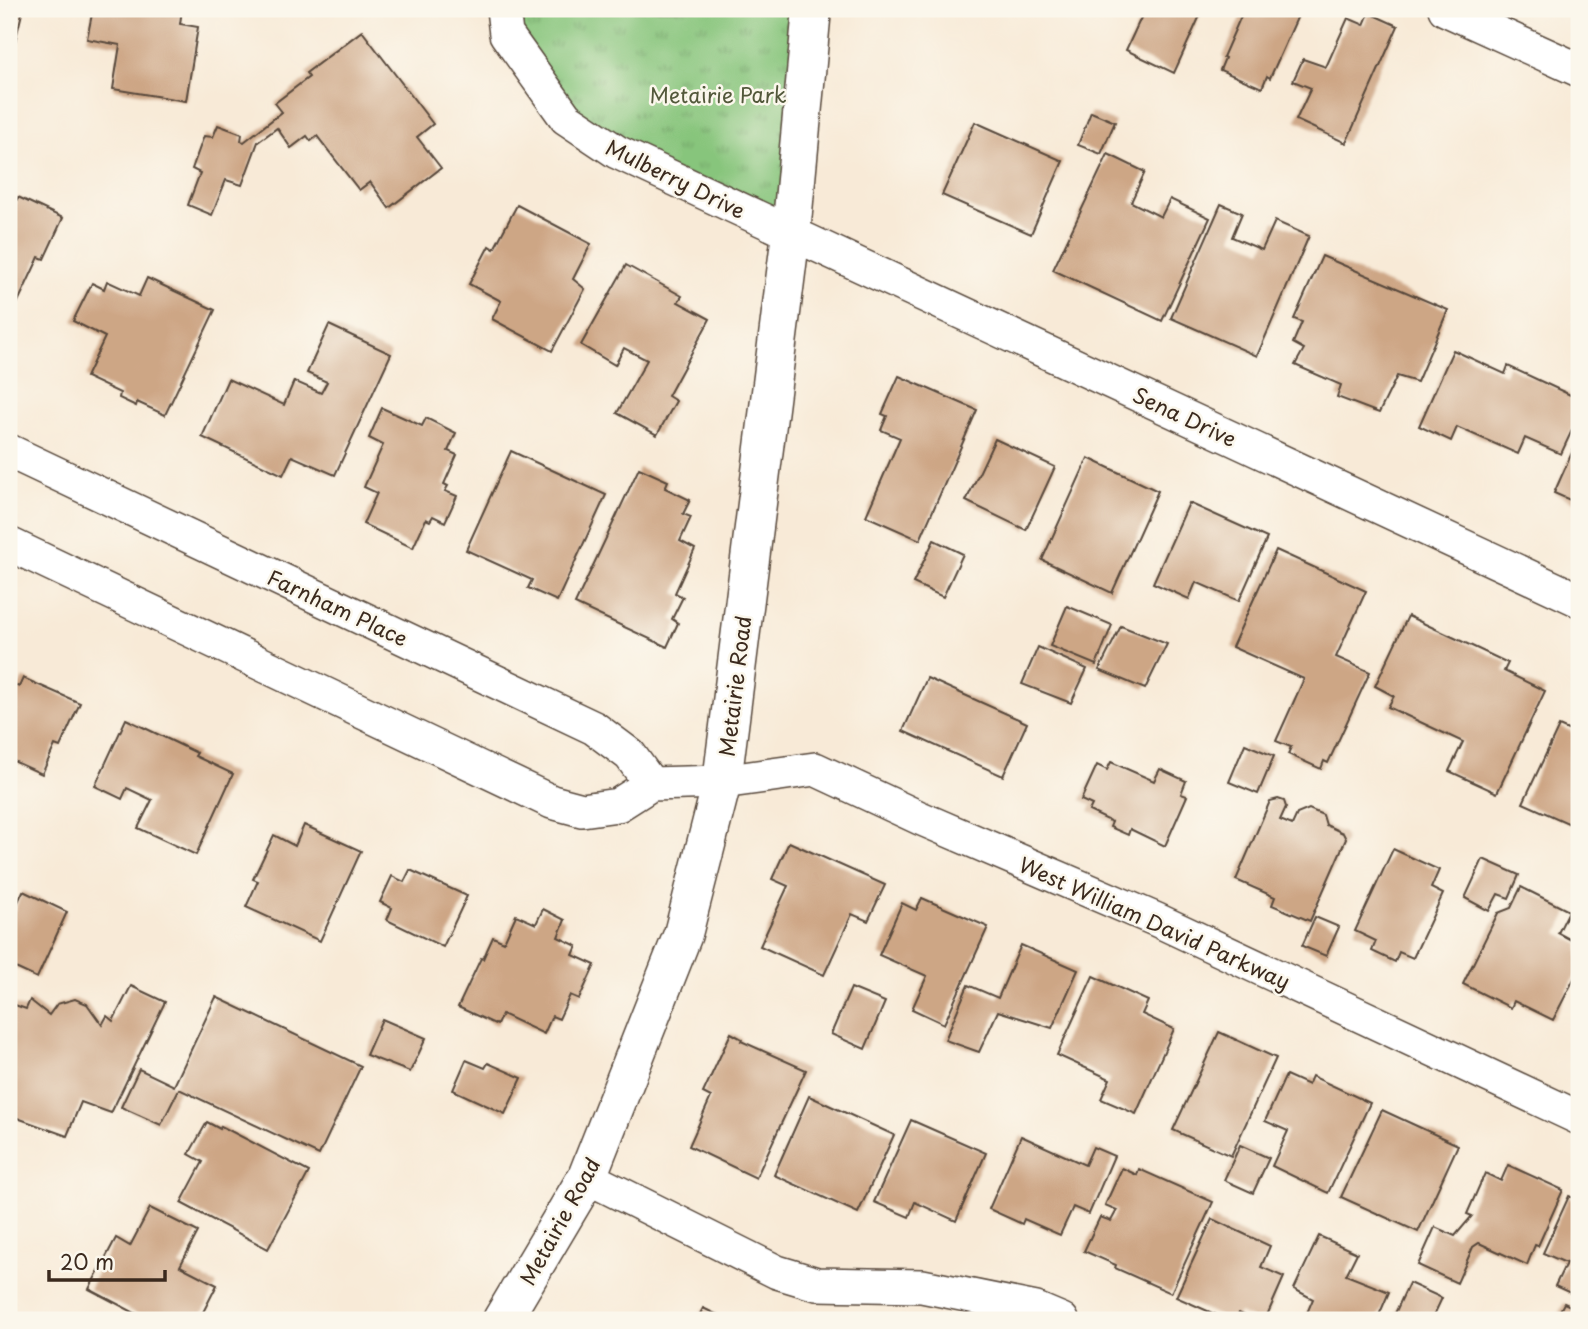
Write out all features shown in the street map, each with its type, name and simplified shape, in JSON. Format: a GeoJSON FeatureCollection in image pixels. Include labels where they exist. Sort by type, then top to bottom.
{"type":"FeatureCollection","features":[{"type":"Feature","properties":{"kind":"main road","name":"Metairie Road"},"geometry":{"type":"LineString","coordinates":[[502,1320],[587,1177],[683,934],[722,782],[791,233],[812,9]]}},
{"type":"Feature","properties":{"kind":"street","name":"Mulberry Drive"},"geometry":{"type":"LineString","coordinates":[[503,9],[506,34],[566,118],[617,152],[791,233]]}},
{"type":"Feature","properties":{"kind":"street"},"geometry":{"type":"LineString","coordinates":[[1445,9],[1579,70]]}},
{"type":"Feature","properties":{"kind":"street","name":"Sena Drive"},"geometry":{"type":"LineString","coordinates":[[791,233],[1579,600]]}},
{"type":"Feature","properties":{"kind":"street","name":"Farnham Place"},"geometry":{"type":"LineString","coordinates":[[9,451],[594,728],[630,755],[651,783]]}},
{"type":"Feature","properties":{"kind":"street"},"geometry":{"type":"LineString","coordinates":[[9,544],[552,802],[582,810],[618,805],[651,783],[722,782]]}},
{"type":"Feature","properties":{"kind":"street","name":"West William David Parkway"},"geometry":{"type":"LineString","coordinates":[[722,782],[815,768],[920,818],[1157,920],[1579,1118]]}},
{"type":"Feature","properties":{"kind":"street"},"geometry":{"type":"LineString","coordinates":[[587,1177],[777,1272],[790,1276],[817,1284],[922,1286],[1036,1309],[1062,1320]]}},
{"type":"Feature","properties":{"kind":"green space","name":"Metairie Park"},"geometry":{"type":"Polygon","coordinates":[[[503,9],[807,9],[791,233],[581,128],[503,9]]]}},
{"type":"Feature","properties":{"kind":"building"},"geometry":{"type":"Polygon","coordinates":[[[9,9],[23,9],[14,46],[9,45],[9,9]]]}},
{"type":"Feature","properties":{"kind":"building"},"geometry":{"type":"Polygon","coordinates":[[[93,9],[182,9],[180,24],[198,27],[186,101],[113,89],[120,45],[87,39],[93,9]]]}},
{"type":"Feature","properties":{"kind":"building"},"geometry":{"type":"Polygon","coordinates":[[[1145,9],[1203,9],[1174,73],[1126,50],[1145,9]]]}},
{"type":"Feature","properties":{"kind":"building"},"geometry":{"type":"Polygon","coordinates":[[[1244,9],[1301,9],[1270,78],[1267,76],[1262,88],[1220,70],[1244,9]]]}},
{"type":"Feature","properties":{"kind":"building"},"geometry":{"type":"Polygon","coordinates":[[[1369,13],[1398,26],[1346,143],[1296,120],[1311,88],[1293,81],[1303,59],[1326,67],[1348,18],[1364,25],[1369,13]]]}},
{"type":"Feature","properties":{"kind":"building"},"geometry":{"type":"Polygon","coordinates":[[[362,31],[433,124],[417,137],[441,168],[389,208],[370,182],[359,190],[317,136],[311,141],[307,136],[291,148],[277,128],[258,142],[242,185],[226,180],[212,215],[188,205],[200,173],[192,169],[204,136],[213,137],[218,125],[242,134],[241,141],[244,142],[282,112],[275,103],[309,77],[306,73],[362,31]]]}},
{"type":"Feature","properties":{"kind":"building"},"geometry":{"type":"Polygon","coordinates":[[[1091,112],[1115,122],[1101,154],[1078,145],[1091,112]]]}},
{"type":"Feature","properties":{"kind":"building"},"geometry":{"type":"Polygon","coordinates":[[[975,122],[1063,161],[1031,234],[942,195],[975,122]]]}},
{"type":"Feature","properties":{"kind":"building"},"geometry":{"type":"Polygon","coordinates":[[[1108,154],[1145,172],[1131,202],[1161,217],[1170,199],[1210,218],[1162,321],[1053,270],[1108,154]]]}},
{"type":"Feature","properties":{"kind":"building"},"geometry":{"type":"Polygon","coordinates":[[[18,197],[63,218],[44,259],[39,257],[9,321],[9,216],[18,197]]]}},
{"type":"Feature","properties":{"kind":"building"},"geometry":{"type":"Polygon","coordinates":[[[1221,204],[1242,213],[1232,237],[1262,250],[1275,221],[1309,236],[1257,356],[1171,318],[1221,204]]]}},
{"type":"Feature","properties":{"kind":"building"},"geometry":{"type":"Polygon","coordinates":[[[517,205],[591,244],[573,279],[585,289],[552,351],[492,319],[501,301],[469,284],[489,246],[494,249],[517,205]]]}},
{"type":"Feature","properties":{"kind":"building"},"geometry":{"type":"Polygon","coordinates":[[[1322,256],[1448,310],[1417,382],[1397,376],[1379,413],[1337,397],[1341,385],[1295,365],[1304,349],[1293,343],[1302,322],[1294,319],[1322,256]]]}},
{"type":"Feature","properties":{"kind":"building"},"geometry":{"type":"Polygon","coordinates":[[[626,265],[682,296],[678,302],[710,319],[668,396],[676,401],[657,435],[617,413],[647,360],[624,348],[615,365],[581,345],[626,265]]]}},
{"type":"Feature","properties":{"kind":"building"},"geometry":{"type":"Polygon","coordinates":[[[147,278],[215,310],[165,415],[137,402],[136,406],[119,398],[120,393],[86,377],[105,337],[73,321],[92,283],[104,289],[107,281],[139,296],[147,278]]]}},
{"type":"Feature","properties":{"kind":"building"},"geometry":{"type":"Polygon","coordinates":[[[329,325],[391,354],[335,475],[292,456],[283,475],[202,437],[228,379],[284,405],[294,381],[321,393],[327,382],[307,373],[329,325]]]}},
{"type":"Feature","properties":{"kind":"building"},"geometry":{"type":"Polygon","coordinates":[[[1453,350],[1505,374],[1508,366],[1579,399],[1579,415],[1561,454],[1525,438],[1518,454],[1457,427],[1451,441],[1419,426],[1453,350]]]}},
{"type":"Feature","properties":{"kind":"building"},"geometry":{"type":"Polygon","coordinates":[[[899,376],[977,410],[920,540],[866,516],[900,438],[881,430],[887,416],[882,414],[899,376]]]}},
{"type":"Feature","properties":{"kind":"building"},"geometry":{"type":"Polygon","coordinates":[[[382,408],[422,426],[426,418],[456,433],[448,451],[457,455],[444,484],[448,486],[445,491],[457,496],[445,522],[433,516],[430,521],[426,519],[413,548],[363,524],[377,493],[364,487],[383,445],[369,438],[382,408]]]}},
{"type":"Feature","properties":{"kind":"building"},"geometry":{"type":"Polygon","coordinates":[[[1579,437],[1579,504],[1554,493],[1579,437]]]}},
{"type":"Feature","properties":{"kind":"building"},"geometry":{"type":"Polygon","coordinates":[[[995,439],[1055,467],[1026,530],[966,501],[995,439]]]}},
{"type":"Feature","properties":{"kind":"building"},"geometry":{"type":"Polygon","coordinates":[[[511,451],[606,495],[557,601],[528,588],[532,580],[466,550],[511,451]]]}},
{"type":"Feature","properties":{"kind":"building"},"geometry":{"type":"Polygon","coordinates":[[[1088,458],[1158,491],[1112,593],[1042,560],[1088,458]]]}},
{"type":"Feature","properties":{"kind":"building"},"geometry":{"type":"Polygon","coordinates":[[[639,468],[668,481],[665,488],[690,500],[683,514],[691,517],[680,541],[695,549],[675,593],[683,597],[672,619],[678,623],[667,647],[575,604],[639,468]]]}},
{"type":"Feature","properties":{"kind":"building"},"geometry":{"type":"Polygon","coordinates":[[[1189,503],[1267,538],[1239,601],[1196,582],[1189,599],[1153,583],[1189,503]]]}},
{"type":"Feature","properties":{"kind":"building"},"geometry":{"type":"Polygon","coordinates":[[[934,540],[963,554],[943,597],[913,583],[934,540]]]}},
{"type":"Feature","properties":{"kind":"building"},"geometry":{"type":"Polygon","coordinates":[[[1276,550],[1366,591],[1336,657],[1370,672],[1328,763],[1324,761],[1321,769],[1288,754],[1291,747],[1276,741],[1304,679],[1232,647],[1276,550]]]}},
{"type":"Feature","properties":{"kind":"building"},"geometry":{"type":"Polygon","coordinates":[[[1067,606],[1112,625],[1096,665],[1050,646],[1067,606]]]}},
{"type":"Feature","properties":{"kind":"building"},"geometry":{"type":"Polygon","coordinates":[[[1408,616],[1508,663],[1504,671],[1545,691],[1497,793],[1449,771],[1463,742],[1388,707],[1394,696],[1375,686],[1408,616]]]}},
{"type":"Feature","properties":{"kind":"building"},"geometry":{"type":"Polygon","coordinates":[[[1121,626],[1167,644],[1145,689],[1099,670],[1121,626]]]}},
{"type":"Feature","properties":{"kind":"building"},"geometry":{"type":"Polygon","coordinates":[[[1038,647],[1087,669],[1071,703],[1022,684],[1038,647]]]}},
{"type":"Feature","properties":{"kind":"building"},"geometry":{"type":"Polygon","coordinates":[[[23,678],[80,703],[60,747],[55,745],[42,774],[9,759],[9,682],[19,687],[23,678]]]}},
{"type":"Feature","properties":{"kind":"building"},"geometry":{"type":"Polygon","coordinates":[[[927,678],[1027,723],[1003,776],[903,731],[927,678]]]}},
{"type":"Feature","properties":{"kind":"building"},"geometry":{"type":"Polygon","coordinates":[[[126,719],[197,753],[195,756],[233,774],[196,855],[138,828],[152,800],[127,788],[122,799],[95,786],[126,719]]]}},
{"type":"Feature","properties":{"kind":"building"},"geometry":{"type":"Polygon","coordinates":[[[1559,726],[1579,735],[1579,828],[1523,803],[1559,726]]]}},
{"type":"Feature","properties":{"kind":"building"},"geometry":{"type":"Polygon","coordinates":[[[1245,744],[1274,756],[1258,794],[1229,782],[1245,744]]]}},
{"type":"Feature","properties":{"kind":"building"},"geometry":{"type":"Polygon","coordinates":[[[1111,762],[1154,781],[1160,769],[1186,781],[1181,794],[1187,796],[1165,846],[1130,829],[1128,835],[1110,827],[1112,822],[1089,811],[1092,805],[1081,800],[1097,765],[1107,770],[1111,762]]]}},
{"type":"Feature","properties":{"kind":"building"},"geometry":{"type":"Polygon","coordinates":[[[1270,801],[1284,801],[1286,807],[1280,820],[1292,825],[1297,814],[1309,809],[1323,815],[1326,825],[1343,833],[1346,839],[1310,921],[1272,905],[1275,897],[1236,880],[1270,801]]]}},
{"type":"Feature","properties":{"kind":"building"},"geometry":{"type":"Polygon","coordinates":[[[304,825],[361,851],[320,941],[246,907],[258,881],[253,879],[274,835],[295,846],[304,825]]]}},
{"type":"Feature","properties":{"kind":"building"},"geometry":{"type":"Polygon","coordinates":[[[789,842],[885,885],[868,921],[852,914],[824,975],[760,946],[788,886],[772,879],[789,842]]]}},
{"type":"Feature","properties":{"kind":"building"},"geometry":{"type":"Polygon","coordinates":[[[1393,849],[1439,870],[1431,888],[1443,894],[1413,958],[1399,952],[1395,962],[1372,951],[1376,941],[1355,931],[1393,849]]]}},
{"type":"Feature","properties":{"kind":"building"},"geometry":{"type":"Polygon","coordinates":[[[1483,859],[1519,875],[1509,898],[1498,894],[1489,911],[1465,898],[1483,859]]]}},
{"type":"Feature","properties":{"kind":"building"},"geometry":{"type":"Polygon","coordinates":[[[410,870],[467,896],[443,947],[387,920],[392,908],[380,902],[392,876],[404,882],[410,870]]]}},
{"type":"Feature","properties":{"kind":"building"},"geometry":{"type":"Polygon","coordinates":[[[1521,887],[1569,911],[1558,933],[1579,944],[1579,969],[1553,1020],[1514,1001],[1511,1008],[1463,984],[1498,913],[1511,908],[1521,887]]]}},
{"type":"Feature","properties":{"kind":"building"},"geometry":{"type":"Polygon","coordinates":[[[23,891],[67,912],[37,978],[9,965],[9,914],[12,915],[23,891]]]}},
{"type":"Feature","properties":{"kind":"building"},"geometry":{"type":"Polygon","coordinates":[[[922,898],[988,927],[944,1024],[912,1009],[927,976],[879,955],[902,903],[916,910],[922,898]]]}},
{"type":"Feature","properties":{"kind":"building"},"geometry":{"type":"Polygon","coordinates":[[[543,909],[565,920],[558,937],[577,946],[573,955],[595,965],[579,999],[570,995],[559,1019],[552,1016],[544,1034],[502,1014],[497,1025],[458,1007],[493,937],[504,942],[516,915],[536,924],[543,909]]]}},
{"type":"Feature","properties":{"kind":"building"},"geometry":{"type":"Polygon","coordinates":[[[1315,917],[1339,927],[1326,956],[1302,946],[1315,917]]]}},
{"type":"Feature","properties":{"kind":"building"},"geometry":{"type":"Polygon","coordinates":[[[1021,945],[1078,970],[1052,1028],[998,1011],[979,1052],[945,1040],[968,985],[998,998],[1021,945]]]}},
{"type":"Feature","properties":{"kind":"building"},"geometry":{"type":"Polygon","coordinates":[[[1093,976],[1148,1001],[1142,1014],[1174,1029],[1136,1114],[1101,1099],[1110,1079],[1057,1055],[1093,976]]]}},
{"type":"Feature","properties":{"kind":"building"},"geometry":{"type":"Polygon","coordinates":[[[131,986],[165,1002],[111,1113],[81,1102],[67,1136],[9,1115],[9,1014],[11,1015],[15,1005],[26,1009],[30,1000],[49,1015],[57,1004],[75,999],[87,1004],[102,1025],[107,1016],[113,1021],[131,986]]]}},
{"type":"Feature","properties":{"kind":"building"},"geometry":{"type":"Polygon","coordinates":[[[851,988],[885,1002],[865,1049],[831,1034],[851,988]]]}},
{"type":"Feature","properties":{"kind":"building"},"geometry":{"type":"Polygon","coordinates":[[[216,997],[361,1066],[319,1155],[179,1089],[161,1125],[121,1107],[139,1069],[174,1086],[216,997]]]}},
{"type":"Feature","properties":{"kind":"building"},"geometry":{"type":"Polygon","coordinates":[[[382,1019],[426,1038],[410,1072],[366,1055],[382,1019]]]}},
{"type":"Feature","properties":{"kind":"building"},"geometry":{"type":"Polygon","coordinates":[[[1219,1032],[1276,1058],[1231,1156],[1173,1130],[1219,1032]]]}},
{"type":"Feature","properties":{"kind":"building"},"geometry":{"type":"Polygon","coordinates":[[[731,1033],[742,1039],[741,1041],[806,1070],[756,1178],[689,1146],[711,1097],[703,1093],[731,1033]]]}},
{"type":"Feature","properties":{"kind":"building"},"geometry":{"type":"Polygon","coordinates":[[[466,1060],[485,1068],[488,1063],[522,1078],[505,1114],[453,1090],[466,1060]]]}},
{"type":"Feature","properties":{"kind":"building"},"geometry":{"type":"Polygon","coordinates":[[[1286,1075],[1308,1085],[1312,1076],[1370,1103],[1328,1193],[1272,1166],[1288,1131],[1265,1121],[1286,1075]]]}},
{"type":"Feature","properties":{"kind":"building"},"geometry":{"type":"Polygon","coordinates":[[[809,1096],[894,1135],[858,1213],[774,1175],[809,1096]]]}},
{"type":"Feature","properties":{"kind":"building"},"geometry":{"type":"Polygon","coordinates":[[[1382,1110],[1458,1145],[1418,1232],[1341,1197],[1382,1110]]]}},
{"type":"Feature","properties":{"kind":"building"},"geometry":{"type":"Polygon","coordinates":[[[911,1120],[986,1153],[956,1221],[915,1202],[909,1217],[874,1202],[911,1120]]]}},
{"type":"Feature","properties":{"kind":"building"},"geometry":{"type":"Polygon","coordinates":[[[207,1122],[220,1129],[221,1126],[309,1172],[268,1249],[181,1203],[203,1162],[189,1154],[207,1122]]]}},
{"type":"Feature","properties":{"kind":"building"},"geometry":{"type":"Polygon","coordinates":[[[1021,1136],[1085,1165],[1093,1147],[1114,1156],[1089,1214],[1073,1207],[1060,1235],[1024,1219],[1022,1224],[989,1209],[1021,1136]]]}},
{"type":"Feature","properties":{"kind":"building"},"geometry":{"type":"Polygon","coordinates":[[[1240,1145],[1269,1158],[1253,1193],[1224,1180],[1240,1145]]]}},
{"type":"Feature","properties":{"kind":"building"},"geometry":{"type":"Polygon","coordinates":[[[1508,1165],[1563,1190],[1527,1265],[1479,1243],[1473,1247],[1457,1283],[1418,1265],[1435,1227],[1455,1236],[1472,1216],[1467,1214],[1485,1173],[1501,1181],[1508,1165]]]}},
{"type":"Feature","properties":{"kind":"building"},"geometry":{"type":"Polygon","coordinates":[[[1122,1168],[1137,1175],[1139,1169],[1213,1202],[1171,1293],[1084,1251],[1100,1217],[1111,1221],[1117,1210],[1105,1205],[1122,1168]]]}},
{"type":"Feature","properties":{"kind":"building"},"geometry":{"type":"Polygon","coordinates":[[[1569,1196],[1579,1201],[1577,1296],[1555,1286],[1566,1263],[1543,1253],[1569,1196]]]}},
{"type":"Feature","properties":{"kind":"building"},"geometry":{"type":"Polygon","coordinates":[[[150,1208],[198,1232],[180,1266],[217,1285],[199,1320],[148,1320],[89,1289],[116,1238],[130,1246],[150,1208]]]}},
{"type":"Feature","properties":{"kind":"building"},"geometry":{"type":"Polygon","coordinates":[[[1212,1219],[1270,1246],[1261,1267],[1284,1277],[1265,1320],[1254,1320],[1239,1313],[1236,1320],[1228,1320],[1176,1297],[1212,1219]]]}},
{"type":"Feature","properties":{"kind":"building"},"geometry":{"type":"Polygon","coordinates":[[[1319,1236],[1357,1253],[1346,1275],[1389,1292],[1377,1320],[1304,1320],[1313,1299],[1294,1289],[1319,1236]]]}},
{"type":"Feature","properties":{"kind":"building"},"geometry":{"type":"Polygon","coordinates":[[[1409,1283],[1442,1298],[1433,1317],[1441,1320],[1392,1320],[1409,1283]]]}},
{"type":"Feature","properties":{"kind":"building"},"geometry":{"type":"Polygon","coordinates":[[[1564,1303],[1579,1310],[1579,1320],[1555,1320],[1564,1303]]]}},
{"type":"Feature","properties":{"kind":"building"},"geometry":{"type":"Polygon","coordinates":[[[703,1308],[728,1320],[697,1320],[703,1308]]]}}]}
